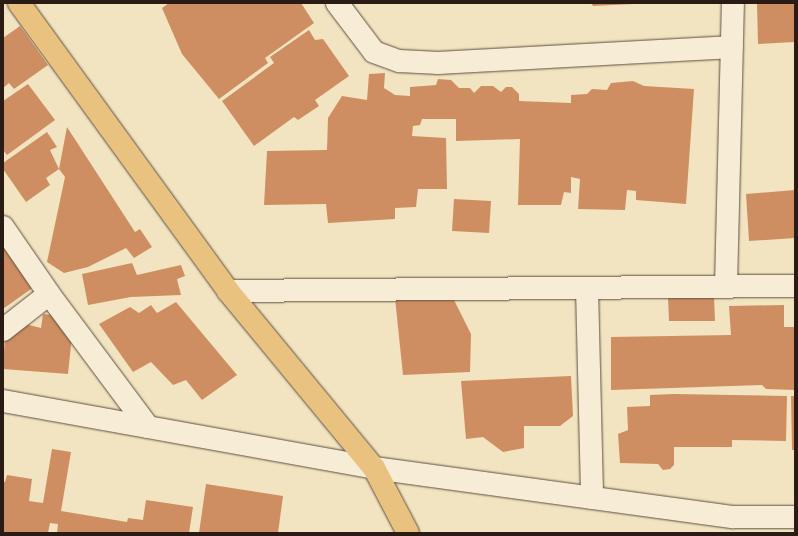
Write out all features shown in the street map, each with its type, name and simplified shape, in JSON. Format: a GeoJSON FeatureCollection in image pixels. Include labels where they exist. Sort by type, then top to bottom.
{"type":"FeatureCollection","features":[{"type":"Feature","properties":{"kind":"main road"},"geometry":{"type":"LineString","coordinates":[[19,3],[228,291],[374,468],[408,533]]}},
{"type":"Feature","properties":{"kind":"street"},"geometry":{"type":"LineString","coordinates":[[337,3],[374,52],[399,61],[439,63],[732,47]]}},
{"type":"Feature","properties":{"kind":"street"},"geometry":{"type":"LineString","coordinates":[[726,286],[733,3]]}},
{"type":"Feature","properties":{"kind":"street"},"geometry":{"type":"LineString","coordinates":[[3,227],[49,294],[148,427]]}},
{"type":"Feature","properties":{"kind":"street"},"geometry":{"type":"LineString","coordinates":[[228,291],[795,286]]}},
{"type":"Feature","properties":{"kind":"street"},"geometry":{"type":"LineString","coordinates":[[587,288],[592,498]]}},
{"type":"Feature","properties":{"kind":"street"},"geometry":{"type":"LineString","coordinates":[[3,330],[49,294]]}},
{"type":"Feature","properties":{"kind":"street"},"geometry":{"type":"LineString","coordinates":[[3,401],[374,468],[734,517],[795,517]]}},
{"type":"Feature","properties":{"kind":"building"},"geometry":{"type":"Polygon","coordinates":[[[169,3],[301,3],[314,23],[265,58],[268,63],[219,99],[182,54],[162,8],[169,3]]]}},
{"type":"Feature","properties":{"kind":"building"},"geometry":{"type":"Polygon","coordinates":[[[591,3],[634,3],[634,4],[593,6],[591,3]]]}},
{"type":"Feature","properties":{"kind":"building"},"geometry":{"type":"Polygon","coordinates":[[[757,3],[795,3],[795,42],[758,44],[757,3]]]}},
{"type":"Feature","properties":{"kind":"building"},"geometry":{"type":"Polygon","coordinates":[[[20,26],[48,65],[14,89],[9,83],[3,88],[3,38],[20,26]]]}},
{"type":"Feature","properties":{"kind":"building"},"geometry":{"type":"Polygon","coordinates":[[[309,30],[315,40],[323,39],[349,76],[315,100],[319,106],[298,120],[294,117],[254,146],[222,101],[274,63],[270,57],[309,30]]]}},
{"type":"Feature","properties":{"kind":"building"},"geometry":{"type":"Polygon","coordinates":[[[385,73],[384,88],[395,95],[410,96],[410,87],[436,85],[438,79],[451,80],[459,88],[470,88],[474,93],[481,86],[493,86],[501,92],[506,87],[512,87],[519,94],[519,101],[571,103],[571,95],[587,94],[592,89],[607,90],[611,83],[633,81],[644,86],[694,89],[686,204],[636,200],[636,191],[627,190],[625,210],[578,209],[580,179],[571,177],[571,193],[564,192],[561,205],[518,205],[520,139],[456,141],[456,119],[422,119],[420,125],[413,126],[412,136],[446,138],[447,189],[418,189],[416,207],[395,208],[395,219],[328,223],[326,204],[264,205],[267,151],[327,150],[328,118],[342,96],[367,100],[369,74],[385,73]]]}},
{"type":"Feature","properties":{"kind":"building"},"geometry":{"type":"Polygon","coordinates":[[[28,84],[55,120],[7,155],[3,150],[3,101],[28,84]]]}},
{"type":"Feature","properties":{"kind":"building"},"geometry":{"type":"Polygon","coordinates":[[[67,127],[135,232],[140,229],[152,247],[134,258],[126,248],[88,267],[64,273],[47,262],[65,177],[59,169],[67,127]]]}},
{"type":"Feature","properties":{"kind":"building"},"geometry":{"type":"Polygon","coordinates":[[[47,132],[57,147],[50,150],[59,169],[46,178],[50,185],[26,202],[3,169],[3,163],[47,132]]]}},
{"type":"Feature","properties":{"kind":"building"},"geometry":{"type":"Polygon","coordinates":[[[795,190],[795,238],[749,241],[746,194],[795,190]]]}},
{"type":"Feature","properties":{"kind":"building"},"geometry":{"type":"Polygon","coordinates":[[[454,199],[491,201],[489,233],[452,231],[454,199]]]}},
{"type":"Feature","properties":{"kind":"building"},"geometry":{"type":"Polygon","coordinates":[[[3,241],[38,284],[3,309],[3,241]]]}},
{"type":"Feature","properties":{"kind":"building"},"geometry":{"type":"Polygon","coordinates":[[[132,263],[137,275],[181,265],[185,276],[177,279],[181,295],[131,297],[88,305],[82,274],[132,263]]]}},
{"type":"Feature","properties":{"kind":"building"},"geometry":{"type":"Polygon","coordinates":[[[452,296],[471,334],[470,372],[403,375],[395,298],[452,296]]]}},
{"type":"Feature","properties":{"kind":"building"},"geometry":{"type":"Polygon","coordinates":[[[714,297],[715,321],[669,321],[668,298],[714,297]]]}},
{"type":"Feature","properties":{"kind":"building"},"geometry":{"type":"Polygon","coordinates":[[[176,302],[237,375],[202,400],[186,380],[173,385],[151,362],[133,372],[99,324],[130,307],[139,313],[151,305],[157,313],[176,302]]]}},
{"type":"Feature","properties":{"kind":"building"},"geometry":{"type":"Polygon","coordinates":[[[784,305],[784,327],[795,327],[795,390],[766,389],[762,385],[611,390],[611,337],[731,335],[729,306],[784,305]]]}},
{"type":"Feature","properties":{"kind":"building"},"geometry":{"type":"Polygon","coordinates":[[[43,314],[74,317],[68,374],[3,369],[5,335],[25,324],[41,328],[43,314]]]}},
{"type":"Feature","properties":{"kind":"building"},"geometry":{"type":"Polygon","coordinates":[[[571,376],[573,416],[560,426],[524,426],[524,448],[503,452],[483,437],[466,439],[461,381],[571,376]]]}},
{"type":"Feature","properties":{"kind":"building"},"geometry":{"type":"Polygon","coordinates":[[[650,395],[787,396],[786,441],[732,440],[732,447],[674,447],[674,465],[670,469],[663,470],[658,464],[620,463],[618,434],[628,430],[627,407],[650,406],[650,395]]]}},
{"type":"Feature","properties":{"kind":"building"},"geometry":{"type":"Polygon","coordinates":[[[791,396],[795,396],[795,450],[792,450],[791,396]]]}},
{"type":"Feature","properties":{"kind":"building"},"geometry":{"type":"Polygon","coordinates":[[[52,449],[71,452],[61,511],[127,522],[128,518],[143,520],[146,500],[193,507],[189,533],[57,533],[58,524],[50,523],[48,533],[3,533],[3,482],[5,482],[7,475],[32,479],[29,501],[43,503],[52,449]]]}},
{"type":"Feature","properties":{"kind":"building"},"geometry":{"type":"Polygon","coordinates":[[[206,484],[283,496],[278,533],[199,533],[206,484]]]}}]}
